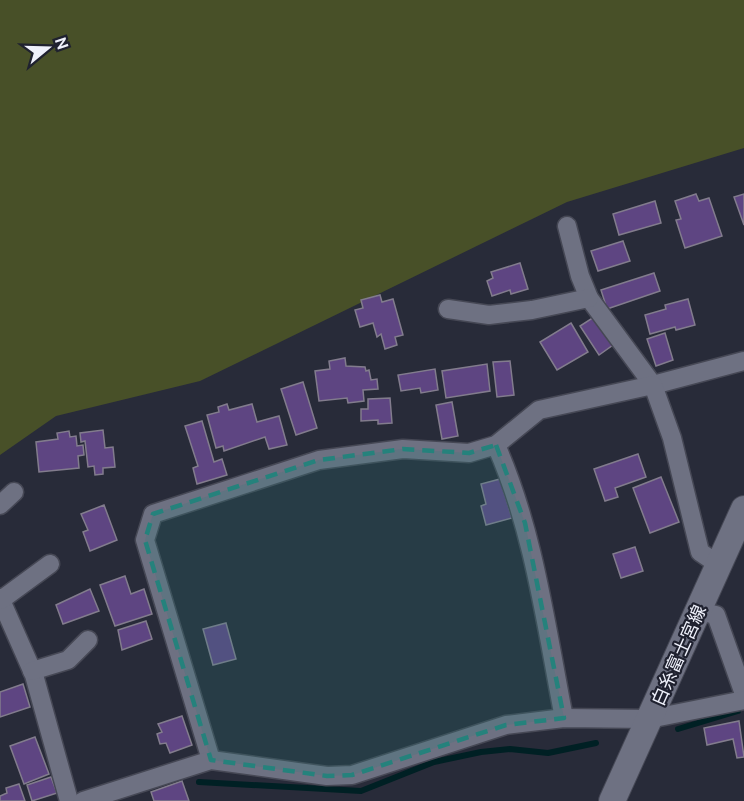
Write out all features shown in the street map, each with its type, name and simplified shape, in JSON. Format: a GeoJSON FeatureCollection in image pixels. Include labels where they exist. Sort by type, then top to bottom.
{"type":"FeatureCollection","features":[{"type":"Feature","properties":{"kind":"main road","name":"白糸富士宮線"},"geometry":{"type":"LineString","coordinates":[[612,801],[744,509]]}},
{"type":"Feature","properties":{"kind":"street"},"geometry":{"type":"LineString","coordinates":[[567,226],[580,276],[589,298],[652,385],[672,438],[700,552],[719,565]]}},
{"type":"Feature","properties":{"kind":"street"},"geometry":{"type":"LineString","coordinates":[[448,309],[489,315],[532,310],[589,298]]}},
{"type":"Feature","properties":{"kind":"street"},"geometry":{"type":"LineString","coordinates":[[211,760],[145,540],[153,514],[319,460],[404,449],[469,453],[496,445],[539,410],[652,385],[744,361]]}},
{"type":"Feature","properties":{"kind":"street"},"geometry":{"type":"LineString","coordinates":[[496,445],[512,480],[525,523],[564,718]]}},
{"type":"Feature","properties":{"kind":"street"},"geometry":{"type":"LineString","coordinates":[[0,504],[14,492]]}},
{"type":"Feature","properties":{"kind":"street"},"geometry":{"type":"LineString","coordinates":[[50,564],[1,599],[32,671],[69,801]]}},
{"type":"Feature","properties":{"kind":"street"},"geometry":{"type":"LineString","coordinates":[[698,611],[716,615],[744,694]]}},
{"type":"Feature","properties":{"kind":"street"},"geometry":{"type":"LineString","coordinates":[[32,671],[68,660],[88,640]]}},
{"type":"Feature","properties":{"kind":"street"},"geometry":{"type":"LineString","coordinates":[[83,801],[108,797],[211,760],[327,776],[352,774],[506,726],[564,718],[649,719],[744,700]]}},
{"type":"Feature","properties":{"kind":"highlighted area"},"geometry":{"type":"Polygon","coordinates":[[[496,445],[525,523],[564,718],[506,725],[352,775],[327,776],[211,760],[145,540],[153,514],[319,460],[403,449],[469,453],[496,445]]]}},
{"type":"Feature","properties":{"kind":"green space"},"geometry":{"type":"Polygon","coordinates":[[[0,0],[744,0],[744,148],[567,202],[200,381],[56,416],[0,455],[0,0]]]}},
{"type":"Feature","properties":{"kind":"building"},"geometry":{"type":"Polygon","coordinates":[[[696,194],[699,201],[709,198],[722,236],[685,248],[676,220],[681,219],[675,201],[696,194]]]}},
{"type":"Feature","properties":{"kind":"building"},"geometry":{"type":"Polygon","coordinates":[[[744,194],[744,225],[734,197],[744,194]]]}},
{"type":"Feature","properties":{"kind":"building"},"geometry":{"type":"Polygon","coordinates":[[[655,201],[661,223],[619,235],[613,214],[655,201]]]}},
{"type":"Feature","properties":{"kind":"building"},"geometry":{"type":"Polygon","coordinates":[[[623,241],[630,261],[598,271],[591,251],[623,241]]]}},
{"type":"Feature","properties":{"kind":"building"},"geometry":{"type":"Polygon","coordinates":[[[520,263],[528,289],[511,294],[510,290],[492,296],[487,281],[493,278],[491,272],[520,263]]]}},
{"type":"Feature","properties":{"kind":"building"},"geometry":{"type":"Polygon","coordinates":[[[654,273],[660,291],[607,309],[601,290],[654,273]]]}},
{"type":"Feature","properties":{"kind":"building"},"geometry":{"type":"Polygon","coordinates":[[[380,295],[382,302],[393,299],[403,335],[395,337],[397,345],[385,349],[381,334],[377,337],[373,323],[360,327],[355,310],[363,308],[361,300],[380,295]]]}},
{"type":"Feature","properties":{"kind":"building"},"geometry":{"type":"Polygon","coordinates":[[[688,299],[695,325],[676,330],[675,327],[650,334],[645,315],[666,309],[665,305],[688,299]]]}},
{"type":"Feature","properties":{"kind":"building"},"geometry":{"type":"Polygon","coordinates":[[[594,317],[613,345],[599,355],[580,326],[594,317]]]}},
{"type":"Feature","properties":{"kind":"building"},"geometry":{"type":"Polygon","coordinates":[[[571,323],[588,352],[557,370],[540,342],[571,323]]]}},
{"type":"Feature","properties":{"kind":"building"},"geometry":{"type":"Polygon","coordinates":[[[665,333],[673,360],[656,366],[647,339],[665,333]]]}},
{"type":"Feature","properties":{"kind":"building"},"geometry":{"type":"Polygon","coordinates":[[[345,358],[346,366],[365,367],[366,371],[369,370],[371,380],[377,379],[378,389],[363,390],[364,401],[348,403],[347,398],[319,401],[315,371],[330,369],[329,361],[345,358]]]}},
{"type":"Feature","properties":{"kind":"building"},"geometry":{"type":"Polygon","coordinates":[[[510,361],[514,395],[497,397],[493,362],[510,361]]]}},
{"type":"Feature","properties":{"kind":"building"},"geometry":{"type":"Polygon","coordinates":[[[487,364],[490,391],[446,398],[442,371],[487,364]]]}},
{"type":"Feature","properties":{"kind":"building"},"geometry":{"type":"Polygon","coordinates":[[[435,369],[438,390],[421,393],[420,388],[401,391],[398,375],[435,369]]]}},
{"type":"Feature","properties":{"kind":"building"},"geometry":{"type":"Polygon","coordinates":[[[303,382],[317,428],[296,435],[281,389],[303,382]]]}},
{"type":"Feature","properties":{"kind":"building"},"geometry":{"type":"Polygon","coordinates":[[[390,398],[392,423],[378,424],[378,420],[361,421],[361,409],[368,409],[368,399],[390,398]]]}},
{"type":"Feature","properties":{"kind":"building"},"geometry":{"type":"Polygon","coordinates":[[[452,402],[458,436],[442,439],[436,405],[452,402]]]}},
{"type":"Feature","properties":{"kind":"building"},"geometry":{"type":"Polygon","coordinates":[[[227,404],[229,410],[252,404],[257,422],[279,416],[287,445],[269,449],[265,437],[224,451],[223,446],[216,448],[207,415],[219,412],[218,407],[227,404]]]}},
{"type":"Feature","properties":{"kind":"building"},"geometry":{"type":"Polygon","coordinates":[[[202,421],[214,462],[222,459],[227,475],[197,484],[193,468],[198,466],[185,426],[202,421]]]}},
{"type":"Feature","properties":{"kind":"building"},"geometry":{"type":"Polygon","coordinates":[[[103,430],[105,448],[113,447],[115,467],[103,468],[103,474],[95,475],[94,466],[88,467],[85,441],[81,442],[80,433],[103,430]]]}},
{"type":"Feature","properties":{"kind":"building"},"geometry":{"type":"Polygon","coordinates":[[[69,431],[70,437],[76,436],[77,446],[83,445],[84,455],[78,456],[79,468],[39,472],[36,442],[58,439],[57,433],[69,431]]]}},
{"type":"Feature","properties":{"kind":"building"},"geometry":{"type":"Polygon","coordinates":[[[638,454],[646,477],[615,488],[618,497],[605,501],[594,469],[638,454]]]}},
{"type":"Feature","properties":{"kind":"building"},"geometry":{"type":"Polygon","coordinates":[[[661,477],[679,522],[650,533],[633,488],[661,477]]]}},
{"type":"Feature","properties":{"kind":"building"},"geometry":{"type":"Polygon","coordinates":[[[500,479],[512,518],[486,525],[481,506],[486,504],[481,484],[500,479]]]}},
{"type":"Feature","properties":{"kind":"building"},"geometry":{"type":"Polygon","coordinates":[[[104,505],[117,540],[90,551],[83,532],[88,530],[81,514],[104,505]]]}},
{"type":"Feature","properties":{"kind":"building"},"geometry":{"type":"Polygon","coordinates":[[[635,547],[643,571],[621,578],[613,554],[635,547]]]}},
{"type":"Feature","properties":{"kind":"building"},"geometry":{"type":"Polygon","coordinates":[[[125,576],[131,594],[144,589],[152,614],[115,626],[100,585],[125,576]]]}},
{"type":"Feature","properties":{"kind":"building"},"geometry":{"type":"Polygon","coordinates":[[[90,589],[99,611],[63,624],[56,605],[90,589]]]}},
{"type":"Feature","properties":{"kind":"building"},"geometry":{"type":"Polygon","coordinates":[[[146,621],[152,639],[122,650],[118,630],[146,621]]]}},
{"type":"Feature","properties":{"kind":"building"},"geometry":{"type":"Polygon","coordinates":[[[226,623],[236,659],[213,665],[203,629],[226,623]]]}},
{"type":"Feature","properties":{"kind":"building"},"geometry":{"type":"Polygon","coordinates":[[[23,684],[30,707],[0,717],[0,692],[23,684]]]}},
{"type":"Feature","properties":{"kind":"building"},"geometry":{"type":"Polygon","coordinates":[[[182,716],[192,745],[170,753],[166,743],[160,744],[157,734],[162,732],[158,724],[182,716]]]}},
{"type":"Feature","properties":{"kind":"building"},"geometry":{"type":"Polygon","coordinates":[[[739,721],[744,757],[737,758],[733,739],[707,745],[704,728],[739,721]]]}},
{"type":"Feature","properties":{"kind":"building"},"geometry":{"type":"Polygon","coordinates":[[[35,737],[49,774],[24,784],[10,746],[35,737]]]}},
{"type":"Feature","properties":{"kind":"building"},"geometry":{"type":"Polygon","coordinates":[[[51,777],[57,793],[32,801],[27,785],[51,777]]]}},
{"type":"Feature","properties":{"kind":"building"},"geometry":{"type":"Polygon","coordinates":[[[182,781],[189,801],[154,801],[151,792],[182,781]]]}},
{"type":"Feature","properties":{"kind":"building"},"geometry":{"type":"Polygon","coordinates":[[[19,784],[25,801],[0,801],[0,796],[7,793],[6,788],[19,784]]]}},
{"type":"Feature","properties":{"kind":"waterway"},"geometry":{"type":"LineString","coordinates":[[678,729],[738,711]]}},
{"type":"Feature","properties":{"kind":"waterway"},"geometry":{"type":"LineString","coordinates":[[199,782],[361,791],[434,762],[481,752],[510,749],[548,753],[596,743]]}}]}
